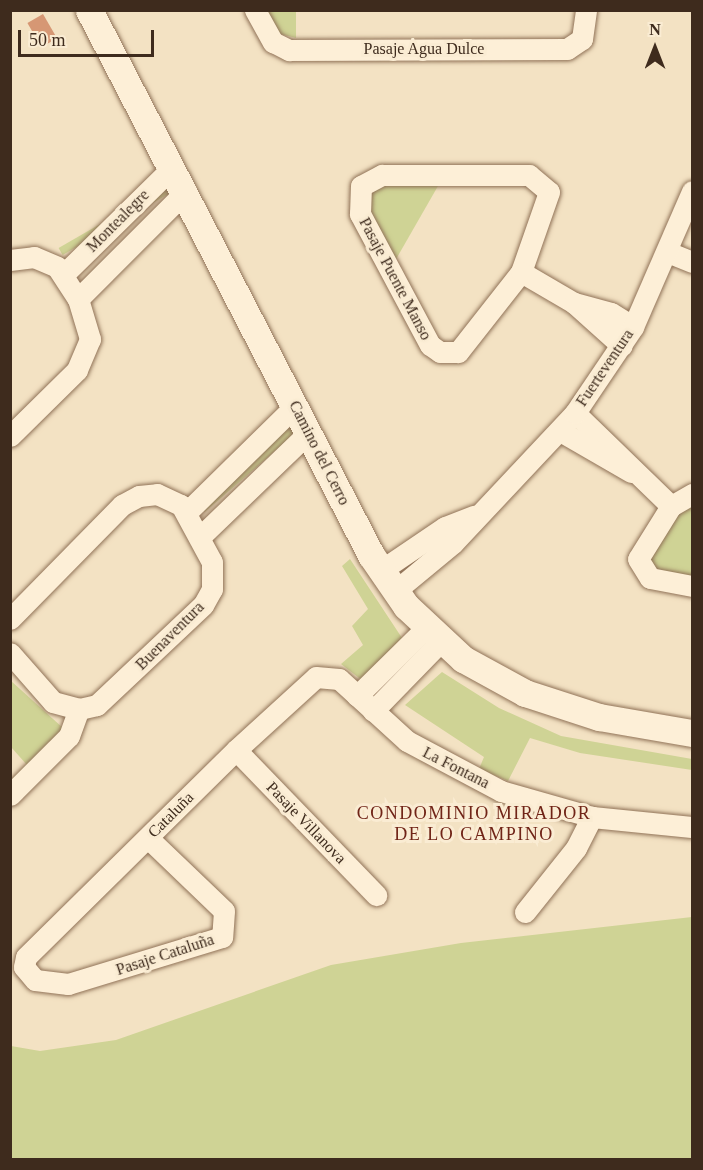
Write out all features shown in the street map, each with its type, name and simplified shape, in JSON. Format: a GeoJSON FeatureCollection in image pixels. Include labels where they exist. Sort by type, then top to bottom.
{"type":"FeatureCollection","features":[{"type":"Feature","properties":{"kind":"street","name":"Camino del Cerro"},"geometry":{"type":"LineString","coordinates":[[89,10],[186,191],[387,582],[434,634],[484,672],[549,702],[693,733]]}},
{"type":"Feature","properties":{"kind":"street","name":"Pasaje Agua Dulce"},"geometry":{"type":"LineString","coordinates":[[255,10],[273,42],[284,49],[372,50],[567,49],[582,39],[586,10]]}},
{"type":"Feature","properties":{"kind":"street","name":"Montealegre"},"geometry":{"type":"LineString","coordinates":[[63,275],[173,167]]}},
{"type":"Feature","properties":{"kind":"street","name":"Pasaje Puente Manso"},"geometry":{"type":"LineString","coordinates":[[382,175],[535,177],[546,185],[550,200],[521,272],[468,345],[458,352],[440,352],[427,340],[360,214],[361,186],[382,175]]}},
{"type":"Feature","properties":{"kind":"street","name":"Fuerteventura"},"geometry":{"type":"LineString","coordinates":[[387,582],[453,543],[474,516],[560,431],[575,413],[622,346],[670,253],[685,236],[693,190]]}},
{"type":"Feature","properties":{"kind":"street","name":"Montealegre"},"geometry":{"type":"LineString","coordinates":[[78,299],[186,191]]}},
{"type":"Feature","properties":{"kind":"street"},"geometry":{"type":"LineString","coordinates":[[670,253],[693,261]]}},
{"type":"Feature","properties":{"kind":"street"},"geometry":{"type":"LineString","coordinates":[[10,260],[42,259],[63,275],[78,299],[90,330],[87,356],[10,436]]}},
{"type":"Feature","properties":{"kind":"street"},"geometry":{"type":"LineString","coordinates":[[521,272],[574,303],[622,346]]}},
{"type":"Feature","properties":{"kind":"street"},"geometry":{"type":"LineString","coordinates":[[574,303],[611,313],[633,327]]}},
{"type":"Feature","properties":{"kind":"street"},"geometry":{"type":"LineString","coordinates":[[187,512],[295,406]]}},
{"type":"Feature","properties":{"kind":"street"},"geometry":{"type":"LineString","coordinates":[[575,413],[631,472],[671,506]]}},
{"type":"Feature","properties":{"kind":"street"},"geometry":{"type":"LineString","coordinates":[[560,431],[631,472]]}},
{"type":"Feature","properties":{"kind":"street"},"geometry":{"type":"LineString","coordinates":[[201,537],[309,432]]}},
{"type":"Feature","properties":{"kind":"street","name":"Buenaventura"},"geometry":{"type":"LineString","coordinates":[[10,619],[130,500],[157,494],[187,512],[201,537],[214,570],[208,598],[105,701],[79,710]]}},
{"type":"Feature","properties":{"kind":"street"},"geometry":{"type":"LineString","coordinates":[[693,494],[671,506],[642,547],[639,565],[656,581],[693,586]]}},
{"type":"Feature","properties":{"kind":"street"},"geometry":{"type":"LineString","coordinates":[[357,696],[434,634]]}},
{"type":"Feature","properties":{"kind":"street"},"geometry":{"type":"LineString","coordinates":[[373,711],[434,634]]}},
{"type":"Feature","properties":{"kind":"street"},"geometry":{"type":"LineString","coordinates":[[10,653],[53,702],[79,710],[74,731],[10,795]]}},
{"type":"Feature","properties":{"kind":"street","name":"La Fontana"},"geometry":{"type":"LineString","coordinates":[[324,675],[339,679],[407,741],[470,779],[592,817],[693,827]]}},
{"type":"Feature","properties":{"kind":"street","name":"Cataluña"},"geometry":{"type":"LineString","coordinates":[[24,963],[304,684],[324,675]]}},
{"type":"Feature","properties":{"kind":"street","name":"Pasaje Villanova"},"geometry":{"type":"LineString","coordinates":[[236,750],[376,896]]}},
{"type":"Feature","properties":{"kind":"street"},"geometry":{"type":"LineString","coordinates":[[525,912],[576,848],[592,817]]}},
{"type":"Feature","properties":{"kind":"street","name":"Pasaje Cataluña"},"geometry":{"type":"LineString","coordinates":[[24,963],[39,982],[56,986],[158,960],[222,937],[224,911],[148,838]]}},
{"type":"Feature","properties":{"kind":"green space"},"geometry":{"type":"Polygon","coordinates":[[[265,11],[296,11],[296,38],[276,33],[265,11]]]}},
{"type":"Feature","properties":{"kind":"green space"},"geometry":{"type":"Polygon","coordinates":[[[377,184],[438,186],[395,261],[367,203],[368,190],[377,184]]]}},
{"type":"Feature","properties":{"kind":"green space"},"geometry":{"type":"Polygon","coordinates":[[[166,186],[170,193],[63,255],[59,248],[166,186]]]}},
{"type":"Feature","properties":{"kind":"green space"},"geometry":{"type":"Polygon","coordinates":[[[288,425],[295,433],[205,512],[197,504],[288,425]]]}},
{"type":"Feature","properties":{"kind":"green space"},"geometry":{"type":"Polygon","coordinates":[[[692,504],[692,577],[654,571],[647,549],[677,510],[692,504]]]}},
{"type":"Feature","properties":{"kind":"green space"},"geometry":{"type":"Polygon","coordinates":[[[350,559],[402,638],[363,681],[341,664],[363,645],[352,626],[368,609],[342,566],[350,559]]]}},
{"type":"Feature","properties":{"kind":"green space"},"geometry":{"type":"Polygon","coordinates":[[[442,672],[499,708],[561,736],[692,759],[692,770],[580,753],[530,738],[508,781],[479,769],[484,757],[405,705],[442,672]]]}},
{"type":"Feature","properties":{"kind":"green space"},"geometry":{"type":"Polygon","coordinates":[[[10,680],[63,728],[27,765],[11,747],[10,680]]]}},
{"type":"Feature","properties":{"kind":"green space"},"geometry":{"type":"Polygon","coordinates":[[[692,917],[692,1159],[11,1159],[11,1046],[40,1051],[116,1040],[331,965],[461,943],[692,917]]]}},
{"type":"Feature","properties":{"kind":"building"},"geometry":{"type":"Polygon","coordinates":[[[43,14],[57,38],[41,47],[27,23],[43,14]]]}},
{"type":"Feature","properties":{"kind":"district","name":"CONDOMINIO MIRADOR DE LO CAMPINO"},"geometry":{"type":"Point","coordinates":[474,824]}}]}
